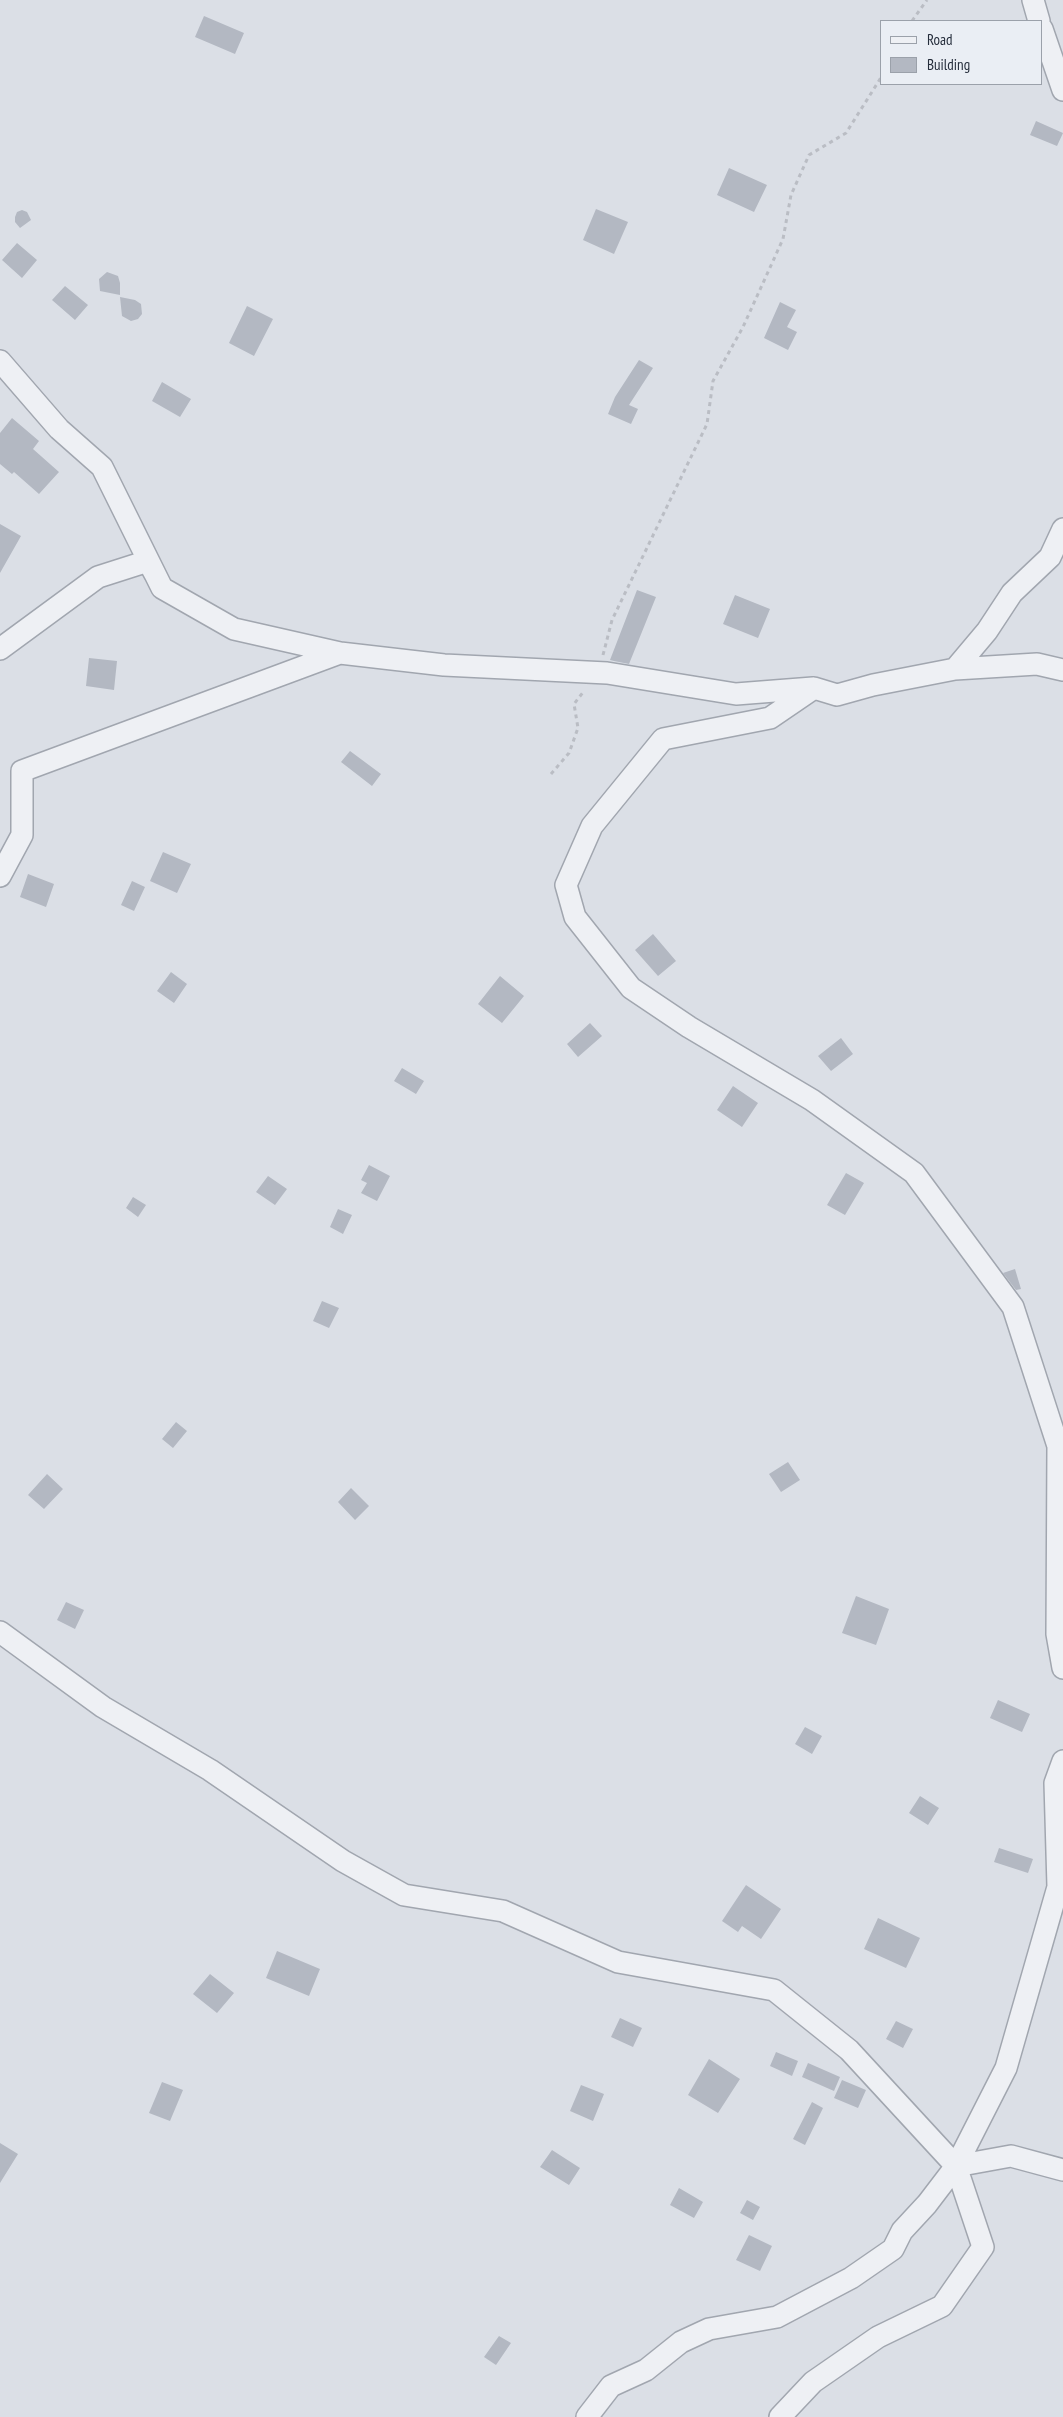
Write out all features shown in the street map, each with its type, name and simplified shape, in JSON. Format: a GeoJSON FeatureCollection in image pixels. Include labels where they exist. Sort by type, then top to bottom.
{"type":"FeatureCollection","features":[{"type":"Feature","properties":{"kind":"street"},"geometry":{"type":"LineString","coordinates":[[1033,0],[1039,20]]}},
{"type":"Feature","properties":{"kind":"street"},"geometry":{"type":"LineString","coordinates":[[1043,31],[1063,90]]}},
{"type":"Feature","properties":{"kind":"street"},"geometry":{"type":"LineString","coordinates":[[0,361],[59,429],[102,467],[162,588]]}},
{"type":"Feature","properties":{"kind":"street"},"geometry":{"type":"LineString","coordinates":[[955,669],[987,631],[1012,593],[1050,557],[1063,529]]}},
{"type":"Feature","properties":{"kind":"street"},"geometry":{"type":"LineString","coordinates":[[0,649],[98,577],[148,561],[162,588],[234,629],[340,653],[444,665],[598,672],[736,694],[814,688],[837,695],[873,685],[955,669],[1038,664],[1063,670]]}},
{"type":"Feature","properties":{"kind":"street"},"geometry":{"type":"LineString","coordinates":[[0,876],[22,835],[22,771],[340,653]]}},
{"type":"Feature","properties":{"kind":"street"},"geometry":{"type":"LineString","coordinates":[[814,688],[770,718],[663,739],[592,826],[566,885],[575,917],[631,988],[689,1027],[812,1100],[914,1174],[1013,1308],[1053,1402],[1058,1446],[1057,1634],[1063,1668]]}},
{"type":"Feature","properties":{"kind":"street"},"geometry":{"type":"LineString","coordinates":[[0,1632],[103,1708],[210,1770],[344,1861],[404,1895],[503,1911],[618,1962],[774,1990],[849,2050],[956,2166],[983,2247],[942,2306],[878,2336],[813,2382],[780,2417]]}},
{"type":"Feature","properties":{"kind":"street"},"geometry":{"type":"LineString","coordinates":[[587,2417],[611,2386],[646,2370],[681,2342],[709,2329],[777,2317],[851,2278],[893,2249],[902,2231],[927,2204],[956,2166],[1006,2068],[1058,1888],[1055,1783],[1063,1761]]}},
{"type":"Feature","properties":{"kind":"street"},"geometry":{"type":"LineString","coordinates":[[956,2166],[1012,2156],[1063,2170]]}},
{"type":"Feature","properties":{"kind":"path"},"geometry":{"type":"LineString","coordinates":[[913,20],[927,0]]}},
{"type":"Feature","properties":{"kind":"path"},"geometry":{"type":"LineString","coordinates":[[552,774],[569,754],[578,728],[574,704],[598,672],[612,620],[707,424],[714,381],[743,327],[783,239],[791,195],[808,155],[846,133],[880,79]]}},
{"type":"Feature","properties":{"kind":"building"},"geometry":{"type":"Polygon","coordinates":[[[204,16],[244,33],[235,54],[195,37],[204,16]]]}},
{"type":"Feature","properties":{"kind":"building"},"geometry":{"type":"Polygon","coordinates":[[[1036,121],[1063,133],[1057,146],[1030,135],[1036,121]]]}},
{"type":"Feature","properties":{"kind":"building"},"geometry":{"type":"Polygon","coordinates":[[[729,168],[767,185],[754,212],[717,195],[729,168]]]}},
{"type":"Feature","properties":{"kind":"building"},"geometry":{"type":"Polygon","coordinates":[[[596,209],[628,222],[614,254],[583,240],[596,209]]]}},
{"type":"Feature","properties":{"kind":"building"},"geometry":{"type":"Polygon","coordinates":[[[22,210],[27,212],[31,220],[20,228],[15,222],[15,217],[17,212],[22,210]]]}},
{"type":"Feature","properties":{"kind":"building"},"geometry":{"type":"Polygon","coordinates":[[[17,243],[37,260],[22,278],[2,260],[17,243]]]}},
{"type":"Feature","properties":{"kind":"building"},"geometry":{"type":"Polygon","coordinates":[[[107,272],[118,276],[120,295],[100,291],[99,279],[107,272]]]}},
{"type":"Feature","properties":{"kind":"building"},"geometry":{"type":"Polygon","coordinates":[[[65,286],[88,305],[75,320],[52,300],[65,286]]]}},
{"type":"Feature","properties":{"kind":"building"},"geometry":{"type":"Polygon","coordinates":[[[120,297],[135,300],[141,304],[142,314],[138,319],[131,321],[122,316],[120,297]]]}},
{"type":"Feature","properties":{"kind":"building"},"geometry":{"type":"Polygon","coordinates":[[[780,302],[796,310],[787,327],[797,332],[788,350],[764,338],[780,302]]]}},
{"type":"Feature","properties":{"kind":"building"},"geometry":{"type":"Polygon","coordinates":[[[247,306],[273,319],[254,356],[229,343],[247,306]]]}},
{"type":"Feature","properties":{"kind":"building"},"geometry":{"type":"Polygon","coordinates":[[[639,360],[653,368],[629,405],[638,409],[631,424],[608,414],[615,397],[639,360]]]}},
{"type":"Feature","properties":{"kind":"building"},"geometry":{"type":"Polygon","coordinates":[[[162,382],[191,399],[180,417],[152,401],[162,382]]]}},
{"type":"Feature","properties":{"kind":"building"},"geometry":{"type":"Polygon","coordinates":[[[12,418],[39,441],[33,449],[59,472],[39,494],[14,472],[12,474],[0,464],[0,433],[12,418]]]}},
{"type":"Feature","properties":{"kind":"building"},"geometry":{"type":"Polygon","coordinates":[[[0,524],[21,536],[0,573],[0,524]]]}},
{"type":"Feature","properties":{"kind":"building"},"geometry":{"type":"Polygon","coordinates":[[[637,590],[656,597],[629,664],[610,660],[637,590]]]}},
{"type":"Feature","properties":{"kind":"building"},"geometry":{"type":"Polygon","coordinates":[[[735,595],[770,609],[758,638],[723,624],[735,595]]]}},
{"type":"Feature","properties":{"kind":"building"},"geometry":{"type":"Polygon","coordinates":[[[89,658],[117,661],[114,690],[86,686],[89,658]]]}},
{"type":"Feature","properties":{"kind":"building"},"geometry":{"type":"Polygon","coordinates":[[[350,751],[381,774],[372,786],[341,762],[350,751]]]}},
{"type":"Feature","properties":{"kind":"building"},"geometry":{"type":"Polygon","coordinates":[[[163,852],[191,864],[177,893],[150,881],[163,852]]]}},
{"type":"Feature","properties":{"kind":"building"},"geometry":{"type":"Polygon","coordinates":[[[28,874],[54,884],[46,907],[20,897],[28,874]]]}},
{"type":"Feature","properties":{"kind":"building"},"geometry":{"type":"Polygon","coordinates":[[[132,881],[145,887],[134,911],[121,905],[132,881]]]}},
{"type":"Feature","properties":{"kind":"building"},"geometry":{"type":"Polygon","coordinates":[[[653,934],[676,961],[658,976],[635,950],[653,934]]]}},
{"type":"Feature","properties":{"kind":"building"},"geometry":{"type":"Polygon","coordinates":[[[171,972],[187,984],[174,1003],[157,991],[171,972]]]}},
{"type":"Feature","properties":{"kind":"building"},"geometry":{"type":"Polygon","coordinates":[[[500,976],[524,996],[502,1023],[478,1004],[500,976]]]}},
{"type":"Feature","properties":{"kind":"building"},"geometry":{"type":"Polygon","coordinates":[[[590,1023],[602,1036],[578,1057],[567,1044],[590,1023]]]}},
{"type":"Feature","properties":{"kind":"building"},"geometry":{"type":"Polygon","coordinates":[[[841,1038],[853,1054],[831,1071],[818,1056],[841,1038]]]}},
{"type":"Feature","properties":{"kind":"building"},"geometry":{"type":"Polygon","coordinates":[[[402,1068],[424,1081],[416,1094],[394,1081],[402,1068]]]}},
{"type":"Feature","properties":{"kind":"building"},"geometry":{"type":"Polygon","coordinates":[[[733,1086],[758,1103],[742,1127],[717,1110],[733,1086]]]}},
{"type":"Feature","properties":{"kind":"building"},"geometry":{"type":"Polygon","coordinates":[[[369,1165],[390,1176],[377,1201],[361,1193],[367,1183],[361,1180],[369,1165]]]}},
{"type":"Feature","properties":{"kind":"building"},"geometry":{"type":"Polygon","coordinates":[[[846,1173],[864,1183],[845,1215],[827,1205],[846,1173]]]}},
{"type":"Feature","properties":{"kind":"building"},"geometry":{"type":"Polygon","coordinates":[[[268,1176],[287,1189],[275,1205],[256,1192],[268,1176]]]}},
{"type":"Feature","properties":{"kind":"building"},"geometry":{"type":"Polygon","coordinates":[[[133,1197],[146,1205],[138,1217],[126,1208],[133,1197]]]}},
{"type":"Feature","properties":{"kind":"building"},"geometry":{"type":"Polygon","coordinates":[[[338,1209],[352,1215],[343,1234],[330,1227],[338,1209]]]}},
{"type":"Feature","properties":{"kind":"building"},"geometry":{"type":"Polygon","coordinates":[[[1015,1269],[1021,1289],[1016,1290],[1003,1273],[1015,1269]]]}},
{"type":"Feature","properties":{"kind":"building"},"geometry":{"type":"Polygon","coordinates":[[[322,1301],[339,1308],[329,1328],[313,1321],[322,1301]]]}},
{"type":"Feature","properties":{"kind":"building"},"geometry":{"type":"Polygon","coordinates":[[[176,1422],[187,1431],[173,1448],[162,1439],[176,1422]]]}},
{"type":"Feature","properties":{"kind":"building"},"geometry":{"type":"Polygon","coordinates":[[[788,1462],[800,1480],[781,1492],[769,1474],[788,1462]]]}},
{"type":"Feature","properties":{"kind":"building"},"geometry":{"type":"Polygon","coordinates":[[[47,1474],[63,1489],[44,1509],[28,1495],[47,1474]]]}},
{"type":"Feature","properties":{"kind":"building"},"geometry":{"type":"Polygon","coordinates":[[[351,1488],[369,1506],[355,1520],[338,1502],[351,1488]]]}},
{"type":"Feature","properties":{"kind":"building"},"geometry":{"type":"Polygon","coordinates":[[[856,1596],[889,1609],[876,1645],[842,1633],[856,1596]]]}},
{"type":"Feature","properties":{"kind":"building"},"geometry":{"type":"Polygon","coordinates":[[[66,1602],[84,1610],[75,1629],[57,1620],[66,1602]]]}},
{"type":"Feature","properties":{"kind":"building"},"geometry":{"type":"Polygon","coordinates":[[[998,1700],[1030,1714],[1022,1732],[990,1718],[998,1700]]]}},
{"type":"Feature","properties":{"kind":"building"},"geometry":{"type":"Polygon","coordinates":[[[805,1727],[822,1736],[812,1754],[795,1744],[805,1727]]]}},
{"type":"Feature","properties":{"kind":"building"},"geometry":{"type":"Polygon","coordinates":[[[920,1796],[939,1808],[928,1825],[909,1813],[920,1796]]]}},
{"type":"Feature","properties":{"kind":"building"},"geometry":{"type":"Polygon","coordinates":[[[999,1848],[1033,1859],[1028,1873],[994,1862],[999,1848]]]}},
{"type":"Feature","properties":{"kind":"building"},"geometry":{"type":"Polygon","coordinates":[[[746,1885],[781,1909],[761,1939],[742,1926],[738,1932],[722,1921],[746,1885]]]}},
{"type":"Feature","properties":{"kind":"building"},"geometry":{"type":"Polygon","coordinates":[[[878,1918],[920,1938],[906,1968],[864,1949],[878,1918]]]}},
{"type":"Feature","properties":{"kind":"building"},"geometry":{"type":"Polygon","coordinates":[[[277,1951],[320,1969],[309,1996],[266,1978],[277,1951]]]}},
{"type":"Feature","properties":{"kind":"building"},"geometry":{"type":"Polygon","coordinates":[[[210,1974],[234,1993],[217,2013],[193,1994],[210,1974]]]}},
{"type":"Feature","properties":{"kind":"building"},"geometry":{"type":"Polygon","coordinates":[[[620,2018],[642,2028],[633,2047],[611,2037],[620,2018]]]}},
{"type":"Feature","properties":{"kind":"building"},"geometry":{"type":"Polygon","coordinates":[[[896,2021],[913,2029],[903,2048],[886,2039],[896,2021]]]}},
{"type":"Feature","properties":{"kind":"building"},"geometry":{"type":"Polygon","coordinates":[[[776,2052],[798,2061],[792,2076],[770,2066],[776,2052]]]}},
{"type":"Feature","properties":{"kind":"building"},"geometry":{"type":"Polygon","coordinates":[[[709,2059],[740,2079],[718,2113],[688,2095],[709,2059]]]}},
{"type":"Feature","properties":{"kind":"building"},"geometry":{"type":"Polygon","coordinates":[[[808,2063],[840,2077],[834,2091],[802,2077],[808,2063]]]}},
{"type":"Feature","properties":{"kind":"building"},"geometry":{"type":"Polygon","coordinates":[[[842,2080],[866,2090],[858,2108],[834,2098],[842,2080]]]}},
{"type":"Feature","properties":{"kind":"building"},"geometry":{"type":"Polygon","coordinates":[[[162,2082],[183,2090],[170,2121],[149,2113],[162,2082]]]}},
{"type":"Feature","properties":{"kind":"building"},"geometry":{"type":"Polygon","coordinates":[[[581,2085],[604,2094],[593,2121],[570,2111],[581,2085]]]}},
{"type":"Feature","properties":{"kind":"building"},"geometry":{"type":"Polygon","coordinates":[[[812,2102],[823,2108],[805,2145],[793,2139],[812,2102]]]}},
{"type":"Feature","properties":{"kind":"building"},"geometry":{"type":"Polygon","coordinates":[[[0,2143],[18,2154],[0,2183],[0,2143]]]}},
{"type":"Feature","properties":{"kind":"building"},"geometry":{"type":"Polygon","coordinates":[[[552,2150],[580,2168],[569,2185],[540,2167],[552,2150]]]}},
{"type":"Feature","properties":{"kind":"building"},"geometry":{"type":"Polygon","coordinates":[[[679,2188],[703,2202],[694,2218],[670,2205],[679,2188]]]}},
{"type":"Feature","properties":{"kind":"building"},"geometry":{"type":"Polygon","coordinates":[[[747,2200],[760,2207],[753,2220],[740,2213],[747,2200]]]}},
{"type":"Feature","properties":{"kind":"building"},"geometry":{"type":"Polygon","coordinates":[[[749,2235],[772,2246],[760,2271],[736,2260],[749,2235]]]}},
{"type":"Feature","properties":{"kind":"building"},"geometry":{"type":"Polygon","coordinates":[[[499,2336],[511,2343],[496,2365],[484,2357],[499,2336]]]}}]}
